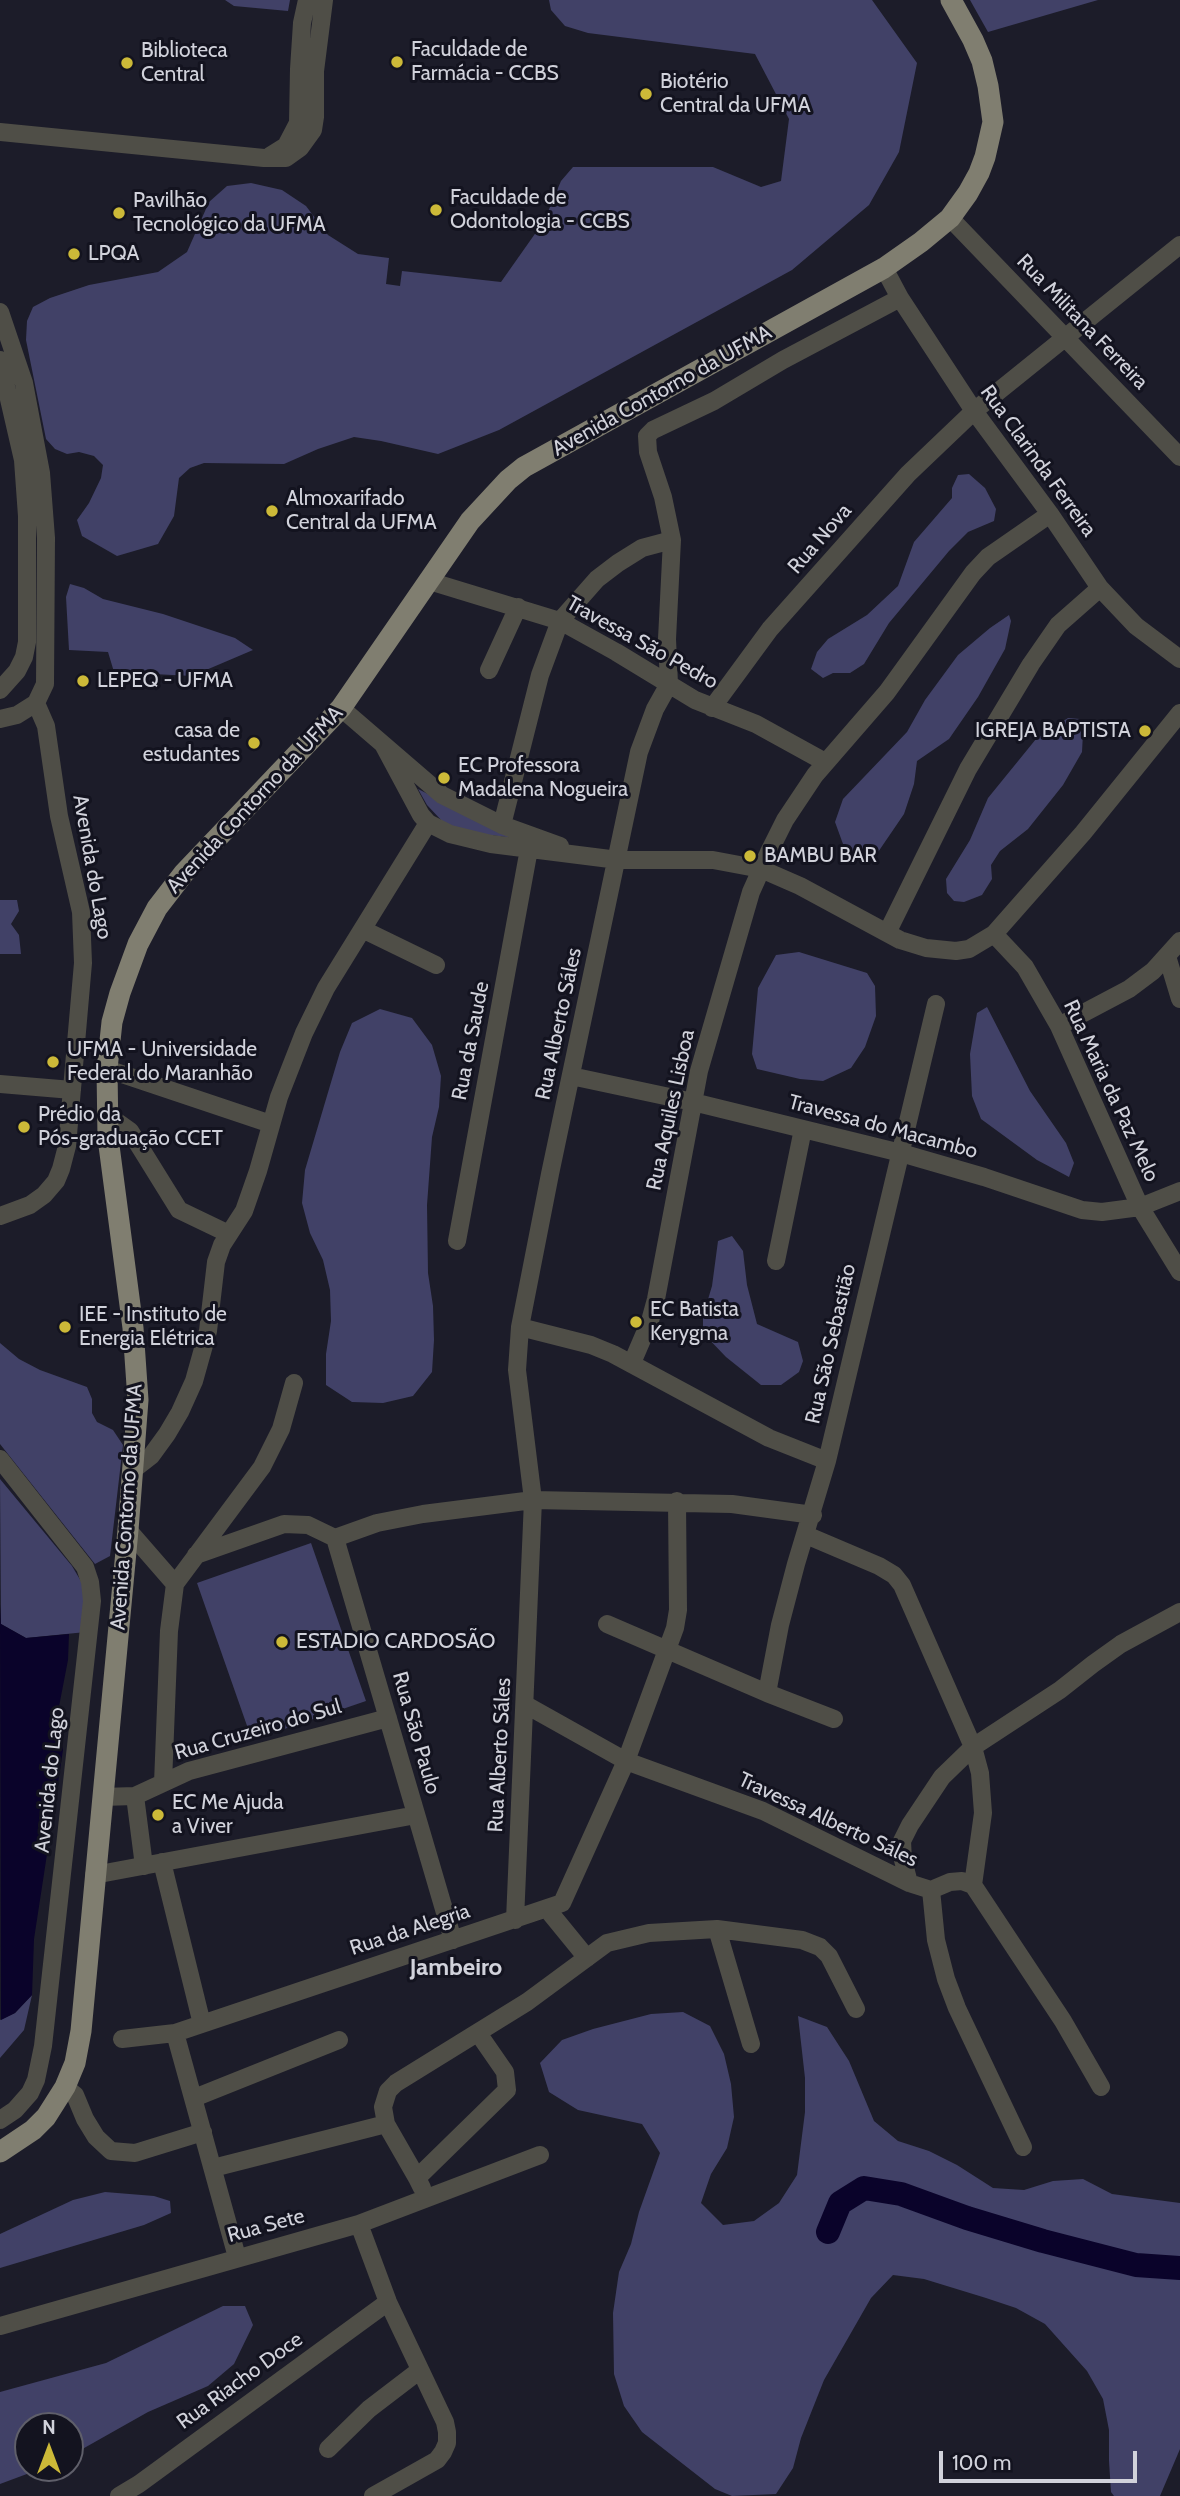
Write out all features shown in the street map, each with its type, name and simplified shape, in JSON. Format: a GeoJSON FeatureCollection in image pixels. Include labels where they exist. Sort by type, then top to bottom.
{"type":"FeatureCollection","features":[{"type":"Feature","properties":{"kind":"main road","name":"Avenida Contorno da UFMA"},"geometry":{"type":"LineString","coordinates":[[9,2147],[46,2117],[65,2087],[75,2063],[81,2031],[138,1400],[137,1367],[109,1157],[107,1069],[112,1022],[138,944],[157,908],[184,873],[341,708],[470,521],[485,503],[524,467],[884,268],[950,218],[979,173],[993,122],[982,61],[974,40],[951,0]]}},
{"type":"Feature","properties":{"kind":"street"},"geometry":{"type":"LineString","coordinates":[[264,159],[286,146],[298,123],[302,23],[307,0]]}},
{"type":"Feature","properties":{"kind":"street"},"geometry":{"type":"LineString","coordinates":[[1,133],[264,159],[278,160],[293,154],[313,130],[316,60],[324,0]]}},
{"type":"Feature","properties":{"kind":"street","name":"Rua Militana Ferreira"},"geometry":{"type":"LineString","coordinates":[[950,218],[1180,457]]}},
{"type":"Feature","properties":{"kind":"street","name":"Rua Nova"},"geometry":{"type":"LineString","coordinates":[[712,708],[771,629],[908,474],[974,411],[1180,245]]}},
{"type":"Feature","properties":{"kind":"street","name":"Rua Clarinda Ferreira"},"geometry":{"type":"LineString","coordinates":[[884,268],[900,298],[974,411],[1050,514],[1100,588],[1136,626],[1180,659]]}},
{"type":"Feature","properties":{"kind":"street"},"geometry":{"type":"LineString","coordinates":[[669,684],[667,639],[672,540],[663,497],[646,443],[650,432],[714,401],[783,360],[900,298]]}},
{"type":"Feature","properties":{"kind":"street"},"geometry":{"type":"LineString","coordinates":[[0,312],[24,383],[41,473],[46,538],[45,684],[36,704],[17,715],[0,719]]}},
{"type":"Feature","properties":{"kind":"street"},"geometry":{"type":"LineString","coordinates":[[0,360],[23,460],[27,516],[27,642],[24,657],[9,682],[0,690]]}},
{"type":"Feature","properties":{"kind":"street","name":"Rua Aquiles Lisboa"},"geometry":{"type":"LineString","coordinates":[[632,1363],[650,1321],[656,1299],[699,1072],[721,993],[751,892],[785,820],[825,762],[887,692],[980,564],[1050,514]]}},
{"type":"Feature","properties":{"kind":"street"},"geometry":{"type":"LineString","coordinates":[[502,825],[540,675],[560,621],[590,586],[618,563],[642,548],[672,540]]}},
{"type":"Feature","properties":{"kind":"street","name":"Travessa São Pedro"},"geometry":{"type":"LineString","coordinates":[[429,581],[560,621],[695,700],[756,724],[825,762]]}},
{"type":"Feature","properties":{"kind":"street"},"geometry":{"type":"LineString","coordinates":[[887,933],[968,769],[1031,664],[1058,625],[1100,588]]}},
{"type":"Feature","properties":{"kind":"street"},"geometry":{"type":"LineString","coordinates":[[489,670],[518,607]]}},
{"type":"Feature","properties":{"kind":"street","name":"Rua Alberto Sáles"},"geometry":{"type":"LineString","coordinates":[[515,1920],[533,1500],[517,1370],[520,1327],[639,752],[655,709],[669,684]]}},
{"type":"Feature","properties":{"kind":"street","name":"Avenida do Lago"},"geometry":{"type":"LineString","coordinates":[[0,1216],[30,1205],[44,1195],[56,1181],[61,1169],[67,1146],[83,962],[80,912],[60,816],[46,726],[36,704]]}},
{"type":"Feature","properties":{"kind":"street"},"geometry":{"type":"LineString","coordinates":[[341,708],[442,795],[502,825],[590,856]]}},
{"type":"Feature","properties":{"kind":"street"},"geometry":{"type":"LineString","coordinates":[[384,746],[421,815],[428,824],[450,834],[491,844],[618,860],[713,860],[761,869],[800,886],[900,940],[942,951],[969,949],[994,934],[1083,833],[1179,716]]}},
{"type":"Feature","properties":{"kind":"street"},"geometry":{"type":"LineString","coordinates":[[133,1470],[151,1456],[167,1434],[194,1381],[208,1331],[216,1262],[222,1245],[244,1210],[304,1033],[326,988],[428,824]]}},
{"type":"Feature","properties":{"kind":"street","name":"Rua da Saude"},"geometry":{"type":"LineString","coordinates":[[457,1241],[529,849]]}},
{"type":"Feature","properties":{"kind":"street"},"geometry":{"type":"LineString","coordinates":[[364,930],[436,965]]}},
{"type":"Feature","properties":{"kind":"street","name":"Rua Maria da Paz Melo"},"geometry":{"type":"LineString","coordinates":[[994,934],[1025,967],[1059,1026],[1140,1208],[1180,1272]]}},
{"type":"Feature","properties":{"kind":"street"},"geometry":{"type":"LineString","coordinates":[[1059,1026],[1129,989],[1180,941]]}},
{"type":"Feature","properties":{"kind":"street"},"geometry":{"type":"LineString","coordinates":[[1167,956],[1180,999]]}},
{"type":"Feature","properties":{"kind":"street","name":"Rua São Sebastião"},"geometry":{"type":"LineString","coordinates":[[766,1693],[780,1625],[827,1461],[936,1004]]}},
{"type":"Feature","properties":{"kind":"street"},"geometry":{"type":"LineString","coordinates":[[107,1069],[271,1124]]}},
{"type":"Feature","properties":{"kind":"street","name":"Travessa do Macambo"},"geometry":{"type":"LineString","coordinates":[[571,1076],[693,1102],[901,1153],[985,1177],[1082,1210],[1102,1212],[1140,1208],[1180,1191]]}},
{"type":"Feature","properties":{"kind":"street"},"geometry":{"type":"LineString","coordinates":[[0,1084],[72,1090]]}},
{"type":"Feature","properties":{"kind":"street"},"geometry":{"type":"LineString","coordinates":[[107,1120],[116,1121],[131,1130],[179,1210],[229,1234]]}},
{"type":"Feature","properties":{"kind":"street"},"geometry":{"type":"LineString","coordinates":[[776,1261],[803,1129]]}},
{"type":"Feature","properties":{"kind":"street"},"geometry":{"type":"LineString","coordinates":[[520,1327],[591,1345],[632,1363],[769,1438],[827,1461]]}},
{"type":"Feature","properties":{"kind":"street"},"geometry":{"type":"LineString","coordinates":[[163,1783],[169,1631],[175,1584],[267,1458],[281,1429],[294,1383]]}},
{"type":"Feature","properties":{"kind":"street","name":"Avenida do Lago"},"geometry":{"type":"LineString","coordinates":[[0,1460],[85,1567],[92,1601],[43,2046],[36,2080],[30,2093],[15,2110],[0,2120]]}},
{"type":"Feature","properties":{"kind":"street"},"geometry":{"type":"LineString","coordinates":[[196,1555],[284,1524],[308,1525],[335,1538],[377,1523],[423,1514],[533,1500],[677,1501],[758,1506],[813,1515]]}},
{"type":"Feature","properties":{"kind":"street","name":"Rua da Alegria"},"geometry":{"type":"LineString","coordinates":[[122,2039],[175,2033],[562,1903],[626,1761],[675,1628],[678,1610],[677,1501]]}},
{"type":"Feature","properties":{"kind":"street"},"geometry":{"type":"LineString","coordinates":[[128,1531],[175,1584]]}},
{"type":"Feature","properties":{"kind":"street"},"geometry":{"type":"LineString","coordinates":[[806,1535],[879,1566],[894,1575],[902,1585],[974,1747],[980,1773],[983,1813],[973,1885],[1063,2021],[1101,2087]]}},
{"type":"Feature","properties":{"kind":"street","name":"Rua São Paulo"},"geometry":{"type":"LineString","coordinates":[[335,1538],[453,1940]]}},
{"type":"Feature","properties":{"kind":"street"},"geometry":{"type":"LineString","coordinates":[[909,1883],[902,1842],[910,1825],[943,1777],[974,1747],[1060,1690],[1121,1644],[1180,1612]]}},
{"type":"Feature","properties":{"kind":"street"},"geometry":{"type":"LineString","coordinates":[[607,1624],[766,1693],[834,1719]]}},
{"type":"Feature","properties":{"kind":"street","name":"Travessa Alberto Sáles"},"geometry":{"type":"LineString","coordinates":[[526,1705],[626,1761],[763,1811],[909,1883],[931,1889],[950,1882],[962,1881],[973,1885]]}},
{"type":"Feature","properties":{"kind":"street","name":"Rua Cruzeiro do Sul"},"geometry":{"type":"LineString","coordinates":[[102,1797],[147,1793],[189,1772],[388,1718]]}},
{"type":"Feature","properties":{"kind":"street"},"geometry":{"type":"LineString","coordinates":[[135,1796],[144,1866]]}},
{"type":"Feature","properties":{"kind":"street"},"geometry":{"type":"LineString","coordinates":[[94,1875],[416,1815]]}},
{"type":"Feature","properties":{"kind":"street"},"geometry":{"type":"LineString","coordinates":[[162,1862],[202,2024]]}},
{"type":"Feature","properties":{"kind":"street"},"geometry":{"type":"LineString","coordinates":[[931,1889],[936,1940],[953,1998],[1023,2147]]}},
{"type":"Feature","properties":{"kind":"street"},"geometry":{"type":"LineString","coordinates":[[547,1909],[587,1958]]}},
{"type":"Feature","properties":{"kind":"street"},"geometry":{"type":"LineString","coordinates":[[717,1929],[751,2044]]}},
{"type":"Feature","properties":{"kind":"street"},"geometry":{"type":"LineString","coordinates":[[427,2198],[385,2115],[388,2091],[396,2083],[527,2002],[607,1943],[649,1933],[717,1929],[802,1940],[820,1947],[829,1956],[856,2008]]}},
{"type":"Feature","properties":{"kind":"street"},"geometry":{"type":"LineString","coordinates":[[175,2033],[237,2257]]}},
{"type":"Feature","properties":{"kind":"street"},"geometry":{"type":"LineString","coordinates":[[417,2178],[507,2090],[505,2072],[478,2034]]}},
{"type":"Feature","properties":{"kind":"street"},"geometry":{"type":"LineString","coordinates":[[194,2098],[338,2040]]}},
{"type":"Feature","properties":{"kind":"street"},"geometry":{"type":"LineString","coordinates":[[65,2087],[75,2095],[96,2137],[111,2151],[135,2153],[203,2132]]}},
{"type":"Feature","properties":{"kind":"street"},"geometry":{"type":"LineString","coordinates":[[213,2168],[385,2115]]}},
{"type":"Feature","properties":{"kind":"street","name":"Rua Sete"},"geometry":{"type":"LineString","coordinates":[[0,2326],[359,2224],[540,2155]]}},
{"type":"Feature","properties":{"kind":"street"},"geometry":{"type":"LineString","coordinates":[[359,2224],[388,2302],[445,2422],[447,2443],[437,2460],[373,2496]]}},
{"type":"Feature","properties":{"kind":"street","name":"Rua Riacho Doce"},"geometry":{"type":"LineString","coordinates":[[119,2496],[388,2302]]}},
{"type":"Feature","properties":{"kind":"street"},"geometry":{"type":"LineString","coordinates":[[328,2449],[369,2409],[420,2370]]}},
{"type":"Feature","properties":{"kind":"shaded area"},"geometry":{"type":"Polygon","coordinates":[[[225,0],[290,0],[288,11],[234,6],[225,0]]]}},
{"type":"Feature","properties":{"kind":"shaded area"},"geometry":{"type":"Polygon","coordinates":[[[549,0],[872,0],[917,63],[899,152],[869,205],[792,270],[499,430],[438,454],[354,437],[284,464],[204,463],[190,468],[179,478],[174,516],[158,544],[117,556],[82,536],[77,520],[101,478],[103,465],[94,456],[79,452],[67,454],[55,449],[46,439],[26,340],[27,321],[33,307],[50,298],[89,285],[158,272],[187,252],[209,202],[227,186],[251,183],[282,190],[306,206],[328,235],[358,254],[389,258],[386,284],[400,286],[402,271],[501,282],[544,221],[561,181],[573,167],[713,167],[761,187],[781,181],[789,119],[755,54],[588,33],[565,26],[551,10],[549,0]]]}},
{"type":"Feature","properties":{"kind":"shaded area"},"geometry":{"type":"Polygon","coordinates":[[[970,0],[1098,0],[988,32],[970,0]]]}},
{"type":"Feature","properties":{"kind":"shaded area"},"geometry":{"type":"Polygon","coordinates":[[[969,474],[985,488],[996,509],[994,521],[968,532],[949,551],[889,623],[864,664],[850,673],[833,673],[823,678],[811,669],[817,652],[828,639],[867,615],[898,586],[914,542],[952,498],[952,488],[958,475],[969,474]]]}},
{"type":"Feature","properties":{"kind":"shaded area"},"geometry":{"type":"Polygon","coordinates":[[[70,584],[84,588],[103,599],[163,614],[235,638],[253,650],[192,676],[114,672],[108,652],[69,650],[66,597],[70,584]]]}},
{"type":"Feature","properties":{"kind":"shaded area"},"geometry":{"type":"Polygon","coordinates":[[[1009,615],[1011,621],[1005,649],[978,697],[949,739],[917,761],[914,784],[904,814],[874,858],[858,861],[847,855],[835,822],[843,799],[907,732],[925,700],[958,655],[1009,615]]]}},
{"type":"Feature","properties":{"kind":"shaded area"},"geometry":{"type":"Polygon","coordinates":[[[1068,718],[1080,719],[1083,733],[1082,752],[1063,785],[1028,829],[1000,851],[991,865],[992,879],[982,895],[964,902],[954,901],[947,893],[946,879],[970,840],[988,798],[1036,739],[1068,718]]]}},
{"type":"Feature","properties":{"kind":"shaded area"},"geometry":{"type":"Polygon","coordinates":[[[418,789],[522,839],[465,832],[443,822],[427,805],[418,789]]]}},
{"type":"Feature","properties":{"kind":"shaded area"},"geometry":{"type":"Polygon","coordinates":[[[0,900],[17,900],[19,911],[11,924],[19,935],[21,954],[0,954],[0,900]]]}},
{"type":"Feature","properties":{"kind":"shaded area"},"geometry":{"type":"Polygon","coordinates":[[[799,952],[867,973],[875,986],[876,1016],[865,1047],[851,1068],[823,1081],[800,1079],[757,1069],[752,1054],[758,988],[776,955],[799,952]]]}},
{"type":"Feature","properties":{"kind":"shaded area"},"geometry":{"type":"Polygon","coordinates":[[[987,1007],[1030,1091],[1066,1143],[1074,1163],[1069,1177],[1037,1160],[981,1119],[972,1096],[970,1054],[977,1013],[987,1007]]]}},
{"type":"Feature","properties":{"kind":"shaded area"},"geometry":{"type":"Polygon","coordinates":[[[380,1009],[412,1018],[432,1045],[441,1076],[439,1107],[432,1137],[427,1205],[428,1273],[433,1306],[432,1372],[413,1396],[383,1403],[352,1402],[326,1385],[326,1354],[331,1321],[330,1290],[323,1260],[310,1233],[302,1203],[305,1170],[340,1052],[352,1023],[380,1009]]]}},
{"type":"Feature","properties":{"kind":"shaded area"},"geometry":{"type":"Polygon","coordinates":[[[732,1236],[743,1251],[747,1285],[757,1324],[798,1342],[803,1361],[799,1372],[781,1385],[761,1385],[726,1357],[703,1333],[703,1316],[712,1286],[718,1241],[732,1236]]]}},
{"type":"Feature","properties":{"kind":"shaded area"},"geometry":{"type":"Polygon","coordinates":[[[0,1343],[19,1359],[40,1370],[87,1387],[92,1399],[92,1413],[97,1422],[113,1430],[123,1445],[110,1556],[95,1564],[0,1444],[0,1343]]]}},
{"type":"Feature","properties":{"kind":"shaded area"},"geometry":{"type":"Polygon","coordinates":[[[0,1479],[72,1566],[85,1588],[86,1632],[26,1638],[1,1624],[0,1479]]]}},
{"type":"Feature","properties":{"kind":"shaded area","name":"ESTADIO CARDOSÃO"},"geometry":{"type":"Polygon","coordinates":[[[311,1543],[366,1701],[252,1740],[197,1583],[311,1543]]]}},
{"type":"Feature","properties":{"kind":"shaded area"},"geometry":{"type":"Polygon","coordinates":[[[0,1605],[1,1624],[26,1638],[69,1634],[68,1660],[56,1722],[63,1750],[34,1939],[32,1995],[15,2013],[1,2020],[0,1605]]]}},
{"type":"Feature","properties":{"kind":"shaded area"},"geometry":{"type":"Polygon","coordinates":[[[32,1995],[24,2030],[0,2058],[0,2020],[15,2013],[32,1995]]]}},
{"type":"Feature","properties":{"kind":"shaded area"},"geometry":{"type":"Polygon","coordinates":[[[683,2012],[710,2026],[724,2054],[731,2084],[734,2117],[727,2148],[711,2174],[701,2203],[723,2225],[754,2221],[779,2203],[797,2175],[805,2112],[805,2078],[798,2016],[827,2027],[849,2061],[874,2121],[898,2141],[929,2151],[993,2188],[1024,2190],[1053,2181],[1083,2179],[1112,2194],[1180,2203],[1180,2449],[1160,2496],[1114,2496],[1111,2492],[1109,2430],[1103,2399],[1087,2371],[1045,2324],[1016,2308],[986,2298],[924,2279],[893,2275],[871,2298],[824,2380],[801,2438],[793,2468],[776,2494],[732,2496],[715,2489],[642,2432],[624,2406],[614,2374],[613,2313],[619,2272],[631,2244],[660,2153],[642,2124],[578,2110],[549,2092],[540,2063],[562,2040],[651,2014],[683,2012]]]}},
{"type":"Feature","properties":{"kind":"shaded area"},"geometry":{"type":"Polygon","coordinates":[[[105,2192],[154,2196],[170,2201],[171,2213],[144,2225],[0,2268],[0,2234],[73,2200],[105,2192]]]}},
{"type":"Feature","properties":{"kind":"shaded area"},"geometry":{"type":"Polygon","coordinates":[[[223,2306],[245,2306],[253,2325],[234,2364],[208,2386],[148,2412],[84,2448],[84,2412],[14,2412],[14,2479],[0,2484],[0,2392],[106,2363],[223,2306]]]}},
{"type":"Feature","properties":{"kind":"waterway"},"geometry":{"type":"LineString","coordinates":[[828,2232],[840,2203],[864,2188],[901,2194],[1043,2241],[1136,2265],[1180,2268]]}},
{"type":"Feature","properties":{"kind":"place","name":"Faculdade de Farmácia - CCBS"},"geometry":{"type":"Point","coordinates":[397,62]}},
{"type":"Feature","properties":{"kind":"place","name":"Biblioteca Central"},"geometry":{"type":"Point","coordinates":[127,63]}},
{"type":"Feature","properties":{"kind":"place","name":"Biotério Central da UFMA"},"geometry":{"type":"Point","coordinates":[646,94]}},
{"type":"Feature","properties":{"kind":"place","name":"Faculdade de Odontologia - CCBS"},"geometry":{"type":"Point","coordinates":[436,210]}},
{"type":"Feature","properties":{"kind":"place","name":"Pavilhão Tecnológico da UFMA"},"geometry":{"type":"Point","coordinates":[119,213]}},
{"type":"Feature","properties":{"kind":"place","name":"LPQA"},"geometry":{"type":"Point","coordinates":[74,254]}},
{"type":"Feature","properties":{"kind":"place","name":"Almoxarifado Central da UFMA"},"geometry":{"type":"Point","coordinates":[272,511]}},
{"type":"Feature","properties":{"kind":"place","name":"LEPEQ - UFMA"},"geometry":{"type":"Point","coordinates":[83,681]}},
{"type":"Feature","properties":{"kind":"place","name":"IGREJA BAPTISTA"},"geometry":{"type":"Point","coordinates":[1145,731]}},
{"type":"Feature","properties":{"kind":"place","name":"casa de estudantes"},"geometry":{"type":"Point","coordinates":[254,743]}},
{"type":"Feature","properties":{"kind":"place","name":"EC Professora Madalena Nogueira"},"geometry":{"type":"Point","coordinates":[444,778]}},
{"type":"Feature","properties":{"kind":"place","name":"BAMBU BAR"},"geometry":{"type":"Point","coordinates":[750,856]}},
{"type":"Feature","properties":{"kind":"place","name":"UFMA - Universidade Federal do Maranhão"},"geometry":{"type":"Point","coordinates":[53,1062]}},
{"type":"Feature","properties":{"kind":"place","name":"Prédio da Pós-graduação CCET"},"geometry":{"type":"Point","coordinates":[24,1127]}},
{"type":"Feature","properties":{"kind":"place","name":"EC Batista Kerygma"},"geometry":{"type":"Point","coordinates":[636,1322]}},
{"type":"Feature","properties":{"kind":"place","name":"IEE - Instituto de Energia Elétrica"},"geometry":{"type":"Point","coordinates":[65,1327]}},
{"type":"Feature","properties":{"kind":"place","name":"ESTADIO CARDOSÃO"},"geometry":{"type":"Point","coordinates":[282,1642]}},
{"type":"Feature","properties":{"kind":"place","name":"EC Me Ajuda a Viver"},"geometry":{"type":"Point","coordinates":[158,1815]}},
{"type":"Feature","properties":{"kind":"district","name":"Jambeiro"},"geometry":{"type":"Point","coordinates":[456,1968]}}]}
